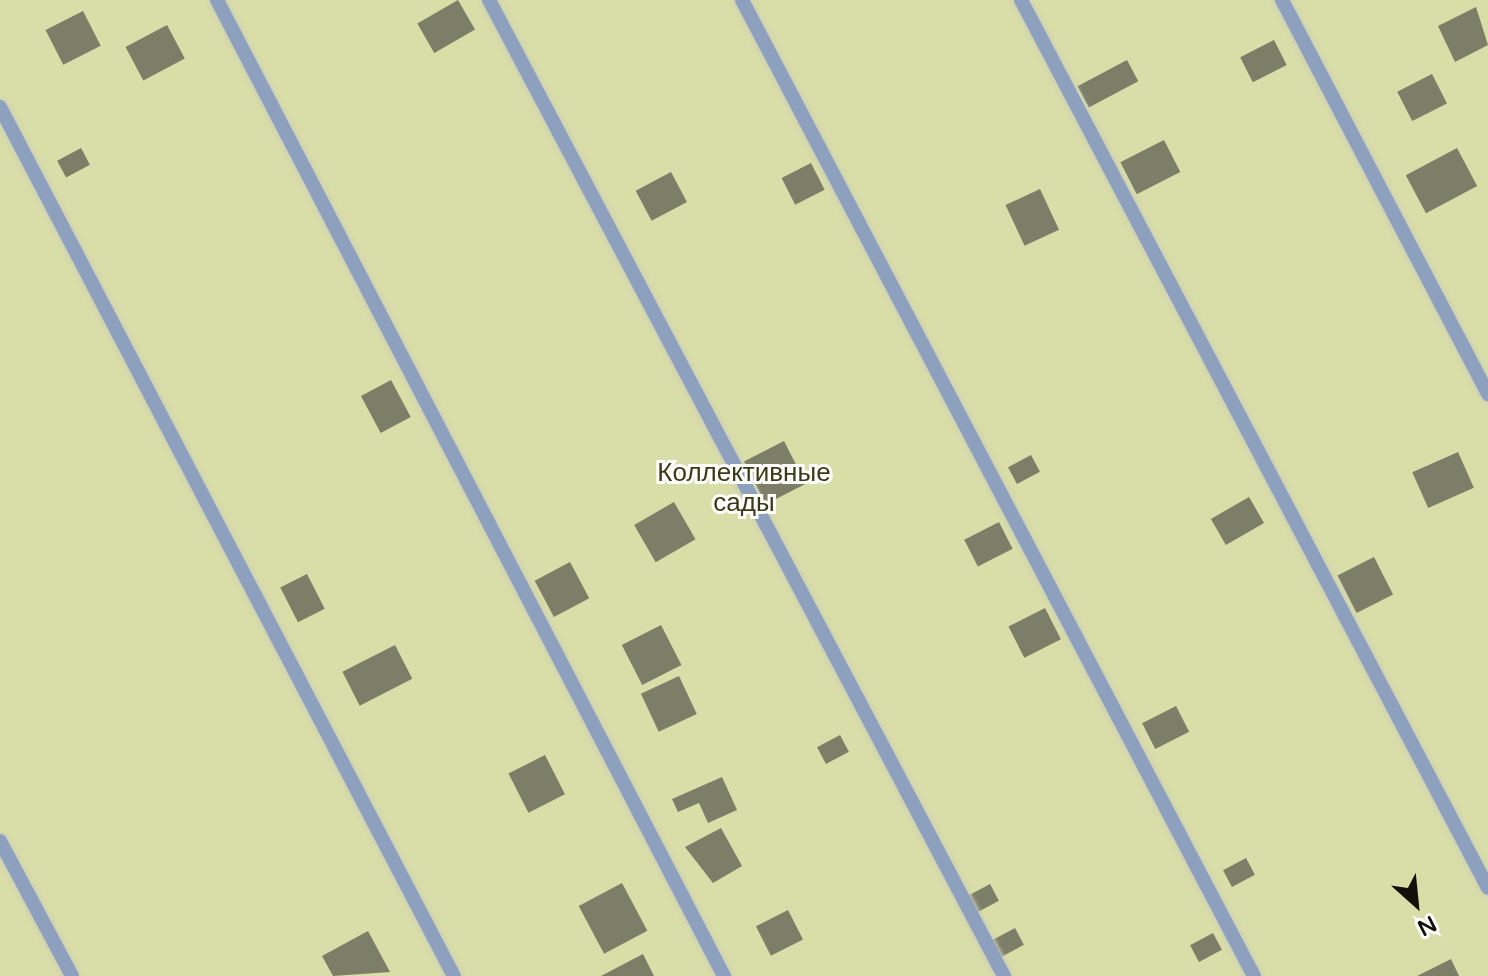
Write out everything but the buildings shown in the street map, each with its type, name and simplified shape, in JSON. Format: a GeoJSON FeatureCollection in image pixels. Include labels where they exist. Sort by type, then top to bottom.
{"type":"FeatureCollection","features":[{"type":"Feature","properties":{"kind":"lane"},"geometry":{"type":"LineString","coordinates":[[217,0],[724,976]]}},
{"type":"Feature","properties":{"kind":"lane"},"geometry":{"type":"LineString","coordinates":[[489,0],[1004,976]]}},
{"type":"Feature","properties":{"kind":"lane"},"geometry":{"type":"LineString","coordinates":[[742,0],[1254,976]]}},
{"type":"Feature","properties":{"kind":"lane"},"geometry":{"type":"LineString","coordinates":[[1021,0],[1488,888]]}},
{"type":"Feature","properties":{"kind":"lane"},"geometry":{"type":"LineString","coordinates":[[1282,0],[1488,394]]}},
{"type":"Feature","properties":{"kind":"lane"},"geometry":{"type":"LineString","coordinates":[[0,107],[454,976]]}},
{"type":"Feature","properties":{"kind":"lane"},"geometry":{"type":"LineString","coordinates":[[0,841],[72,976]]}},
{"type":"Feature","properties":{"kind":"green space","name":"Коллективные сады"},"geometry":{"type":"Polygon","coordinates":[[[0,0],[1488,0],[1488,976],[0,976],[0,0]]]}}]}
